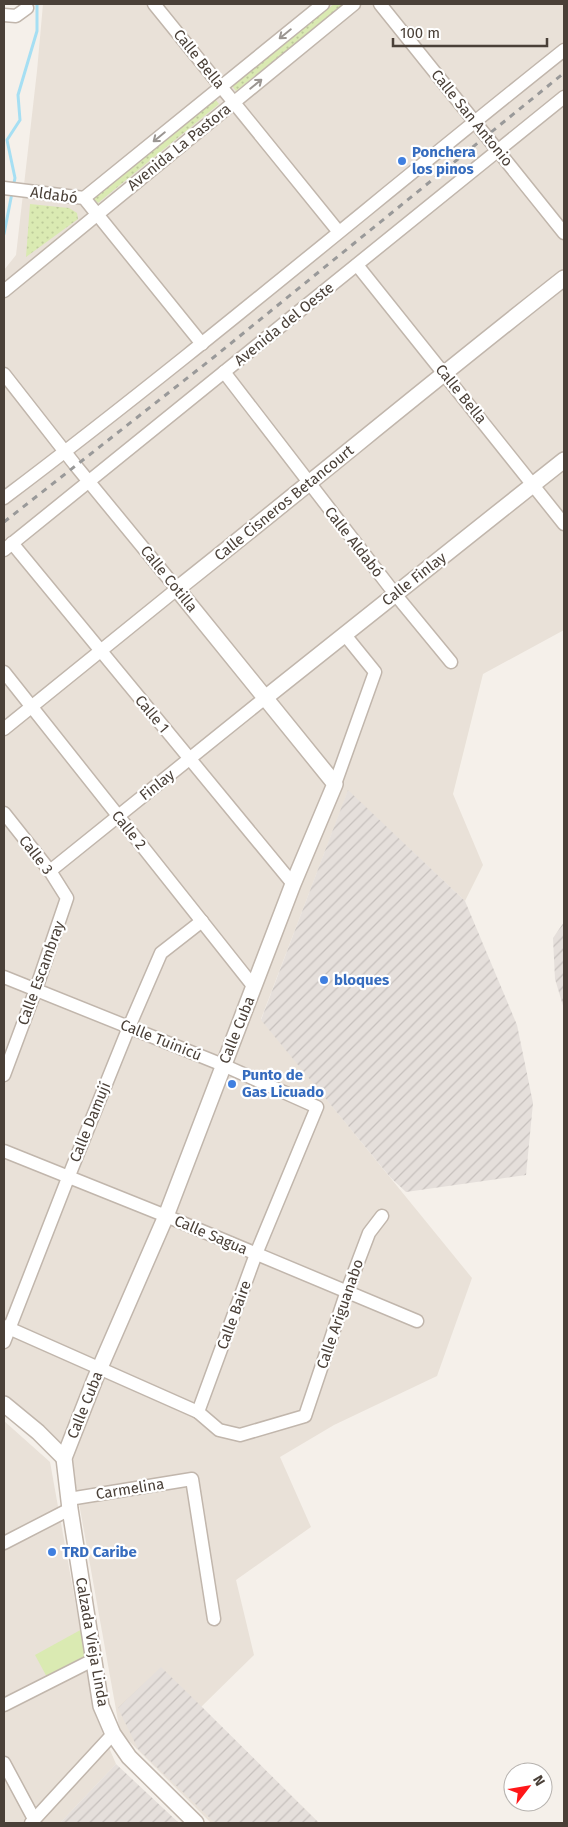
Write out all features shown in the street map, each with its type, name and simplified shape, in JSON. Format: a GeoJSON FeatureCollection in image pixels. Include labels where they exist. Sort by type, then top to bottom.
{"type":"FeatureCollection","features":[{"type":"Feature","properties":{"kind":"street","name":"Calle Bella"},"geometry":{"type":"LineString","coordinates":[[154,4],[338,232]]}},
{"type":"Feature","properties":{"kind":"street","name":"Avenida La Pastora"},"geometry":{"type":"LineString","coordinates":[[84,198],[323,4]]}},
{"type":"Feature","properties":{"kind":"street","name":"Avenida La Pastora"},"geometry":{"type":"LineString","coordinates":[[4,291],[354,4]]}},
{"type":"Feature","properties":{"kind":"street","name":"Calle San Antonio"},"geometry":{"type":"LineString","coordinates":[[380,4],[564,233]]}},
{"type":"Feature","properties":{"kind":"street"},"geometry":{"type":"LineString","coordinates":[[4,14],[16,16],[27,8]]}},
{"type":"Feature","properties":{"kind":"street"},"geometry":{"type":"LineString","coordinates":[[4,498],[202,344],[474,121],[564,50]]}},
{"type":"Feature","properties":{"kind":"street","name":"Avenida del Oeste"},"geometry":{"type":"LineString","coordinates":[[8,546],[564,98]]}},
{"type":"Feature","properties":{"kind":"street","name":"Aldabó"},"geometry":{"type":"LineString","coordinates":[[4,188],[84,198],[96,215]]}},
{"type":"Feature","properties":{"kind":"street"},"geometry":{"type":"LineString","coordinates":[[96,215],[202,344]]}},
{"type":"Feature","properties":{"kind":"street","name":"Calle Bella"},"geometry":{"type":"LineString","coordinates":[[357,265],[564,524]]}},
{"type":"Feature","properties":{"kind":"street","name":"Calle Cisneros Betancourt"},"geometry":{"type":"LineString","coordinates":[[4,729],[309,484],[443,373],[564,278]]}},
{"type":"Feature","properties":{"kind":"street","name":"Calle Aldabó"},"geometry":{"type":"LineString","coordinates":[[224,372],[395,594],[451,662]]}},
{"type":"Feature","properties":{"kind":"street","name":"Calle Cotilla"},"geometry":{"type":"LineString","coordinates":[[4,374],[64,452],[335,784]]}},
{"type":"Feature","properties":{"kind":"street","name":"Calle Finlay"},"geometry":{"type":"LineString","coordinates":[[265,698],[564,460]]}},
{"type":"Feature","properties":{"kind":"street","name":"Calle 1"},"geometry":{"type":"LineString","coordinates":[[8,546],[101,651],[293,884]]}},
{"type":"Feature","properties":{"kind":"street","name":"Calle Cuba"},"geometry":{"type":"LineString","coordinates":[[64,1458],[100,1368],[166,1216],[293,884],[335,784],[375,672],[345,635]]}},
{"type":"Feature","properties":{"kind":"street","name":"Calle 2"},"geometry":{"type":"LineString","coordinates":[[4,672],[254,987]]}},
{"type":"Feature","properties":{"kind":"street","name":"Finlay"},"geometry":{"type":"LineString","coordinates":[[50,871],[265,698]]}},
{"type":"Feature","properties":{"kind":"street","name":"Calle 3"},"geometry":{"type":"LineString","coordinates":[[4,813],[50,871],[67,898]]}},
{"type":"Feature","properties":{"kind":"street","name":"Calle Escambray"},"geometry":{"type":"LineString","coordinates":[[4,1075],[67,898]]}},
{"type":"Feature","properties":{"kind":"street","name":"Calle Damují"},"geometry":{"type":"LineString","coordinates":[[4,1342],[6,1327],[128,1028],[161,953],[202,921]]}},
{"type":"Feature","properties":{"kind":"street","name":"Calle Tuinicú"},"geometry":{"type":"LineString","coordinates":[[4,977],[223,1065],[317,1107]]}},
{"type":"Feature","properties":{"kind":"street","name":"Calle Baire"},"geometry":{"type":"LineString","coordinates":[[198,1412],[256,1254],[317,1107]]}},
{"type":"Feature","properties":{"kind":"street","name":"Calle Sagua"},"geometry":{"type":"LineString","coordinates":[[4,1151],[166,1216],[417,1321]]}},
{"type":"Feature","properties":{"kind":"street","name":"Calle Ariguanabo"},"geometry":{"type":"LineString","coordinates":[[198,1412],[219,1430],[240,1435],[306,1416],[347,1291],[369,1233],[382,1216]]}},
{"type":"Feature","properties":{"kind":"street"},"geometry":{"type":"LineString","coordinates":[[6,1327],[198,1412]]}},
{"type":"Feature","properties":{"kind":"street"},"geometry":{"type":"LineString","coordinates":[[4,1404],[38,1432],[64,1458]]}},
{"type":"Feature","properties":{"kind":"street","name":"Calzada Vieja Linda"},"geometry":{"type":"LineString","coordinates":[[64,1458],[93,1660],[105,1719],[129,1757],[196,1823]]}},
{"type":"Feature","properties":{"kind":"street","name":"Carmelina"},"geometry":{"type":"LineString","coordinates":[[5,1538],[70,1504],[192,1480],[214,1620]]}},
{"type":"Feature","properties":{"kind":"street"},"geometry":{"type":"LineString","coordinates":[[4,1706],[93,1660]]}},
{"type":"Feature","properties":{"kind":"street"},"geometry":{"type":"LineString","coordinates":[[4,1763],[33,1821],[113,1734]]}},
{"type":"Feature","properties":{"kind":"shaded area"},"geometry":{"type":"Polygon","coordinates":[[[43,4],[564,4],[564,630],[483,674],[453,794],[483,865],[465,901],[348,791],[261,1019],[472,1278],[437,1376],[334,1425],[280,1457],[311,1527],[236,1580],[254,1655],[201,1707],[319,1823],[211,1823],[120,1732],[72,1464],[46,1431],[4,1394],[4,270],[16,255],[43,4]]]}},
{"type":"Feature","properties":{"kind":"shaded area"},"geometry":{"type":"Polygon","coordinates":[[[348,790],[465,901],[517,1025],[533,1103],[526,1175],[406,1192],[390,1177],[261,1020],[348,790]]]}},
{"type":"Feature","properties":{"kind":"shaded area"},"geometry":{"type":"Polygon","coordinates":[[[564,922],[564,1009],[555,979],[553,938],[564,922]]]}},
{"type":"Feature","properties":{"kind":"shaded area"},"geometry":{"type":"Polygon","coordinates":[[[4,1421],[50,1462],[96,1717],[116,1764],[60,1823],[4,1823],[4,1421]]]}},
{"type":"Feature","properties":{"kind":"shaded area"},"geometry":{"type":"Polygon","coordinates":[[[161,1667],[319,1823],[215,1823],[138,1749],[118,1708],[161,1667]]]}},
{"type":"Feature","properties":{"kind":"shaded area"},"geometry":{"type":"Polygon","coordinates":[[[116,1764],[179,1823],[60,1823],[116,1764]]]}},
{"type":"Feature","properties":{"kind":"green space"},"geometry":{"type":"Polygon","coordinates":[[[334,4],[344,4],[236,91],[232,86],[334,4]]]}},
{"type":"Feature","properties":{"kind":"green space"},"geometry":{"type":"Polygon","coordinates":[[[215,99],[219,104],[98,203],[93,198],[215,99]]]}},
{"type":"Feature","properties":{"kind":"green space"},"geometry":{"type":"Polygon","coordinates":[[[30,204],[69,208],[77,213],[78,219],[26,257],[30,204]]]}},
{"type":"Feature","properties":{"kind":"green space"},"geometry":{"type":"Polygon","coordinates":[[[84,1628],[90,1657],[48,1679],[35,1655],[84,1628]]]}},
{"type":"Feature","properties":{"kind":"waterway"},"geometry":{"type":"LineString","coordinates":[[13,187],[15,178],[7,140],[20,120],[18,95],[37,31],[37,4]]}},
{"type":"Feature","properties":{"kind":"waterway"},"geometry":{"type":"LineString","coordinates":[[4,234],[12,193]]}},
{"type":"Feature","properties":{"kind":"railway"},"geometry":{"type":"LineString","coordinates":[[4,522],[214,357],[564,73]]}},
{"type":"Feature","properties":{"kind":"place","name":"Ponchera los pinos"},"geometry":{"type":"Point","coordinates":[402,161]}},
{"type":"Feature","properties":{"kind":"place","name":"bloques"},"geometry":{"type":"Point","coordinates":[324,980]}},
{"type":"Feature","properties":{"kind":"place","name":"Punto de Gas Licuado"},"geometry":{"type":"Point","coordinates":[232,1084]}},
{"type":"Feature","properties":{"kind":"place","name":"TRD Caribe"},"geometry":{"type":"Point","coordinates":[52,1552]}}]}
